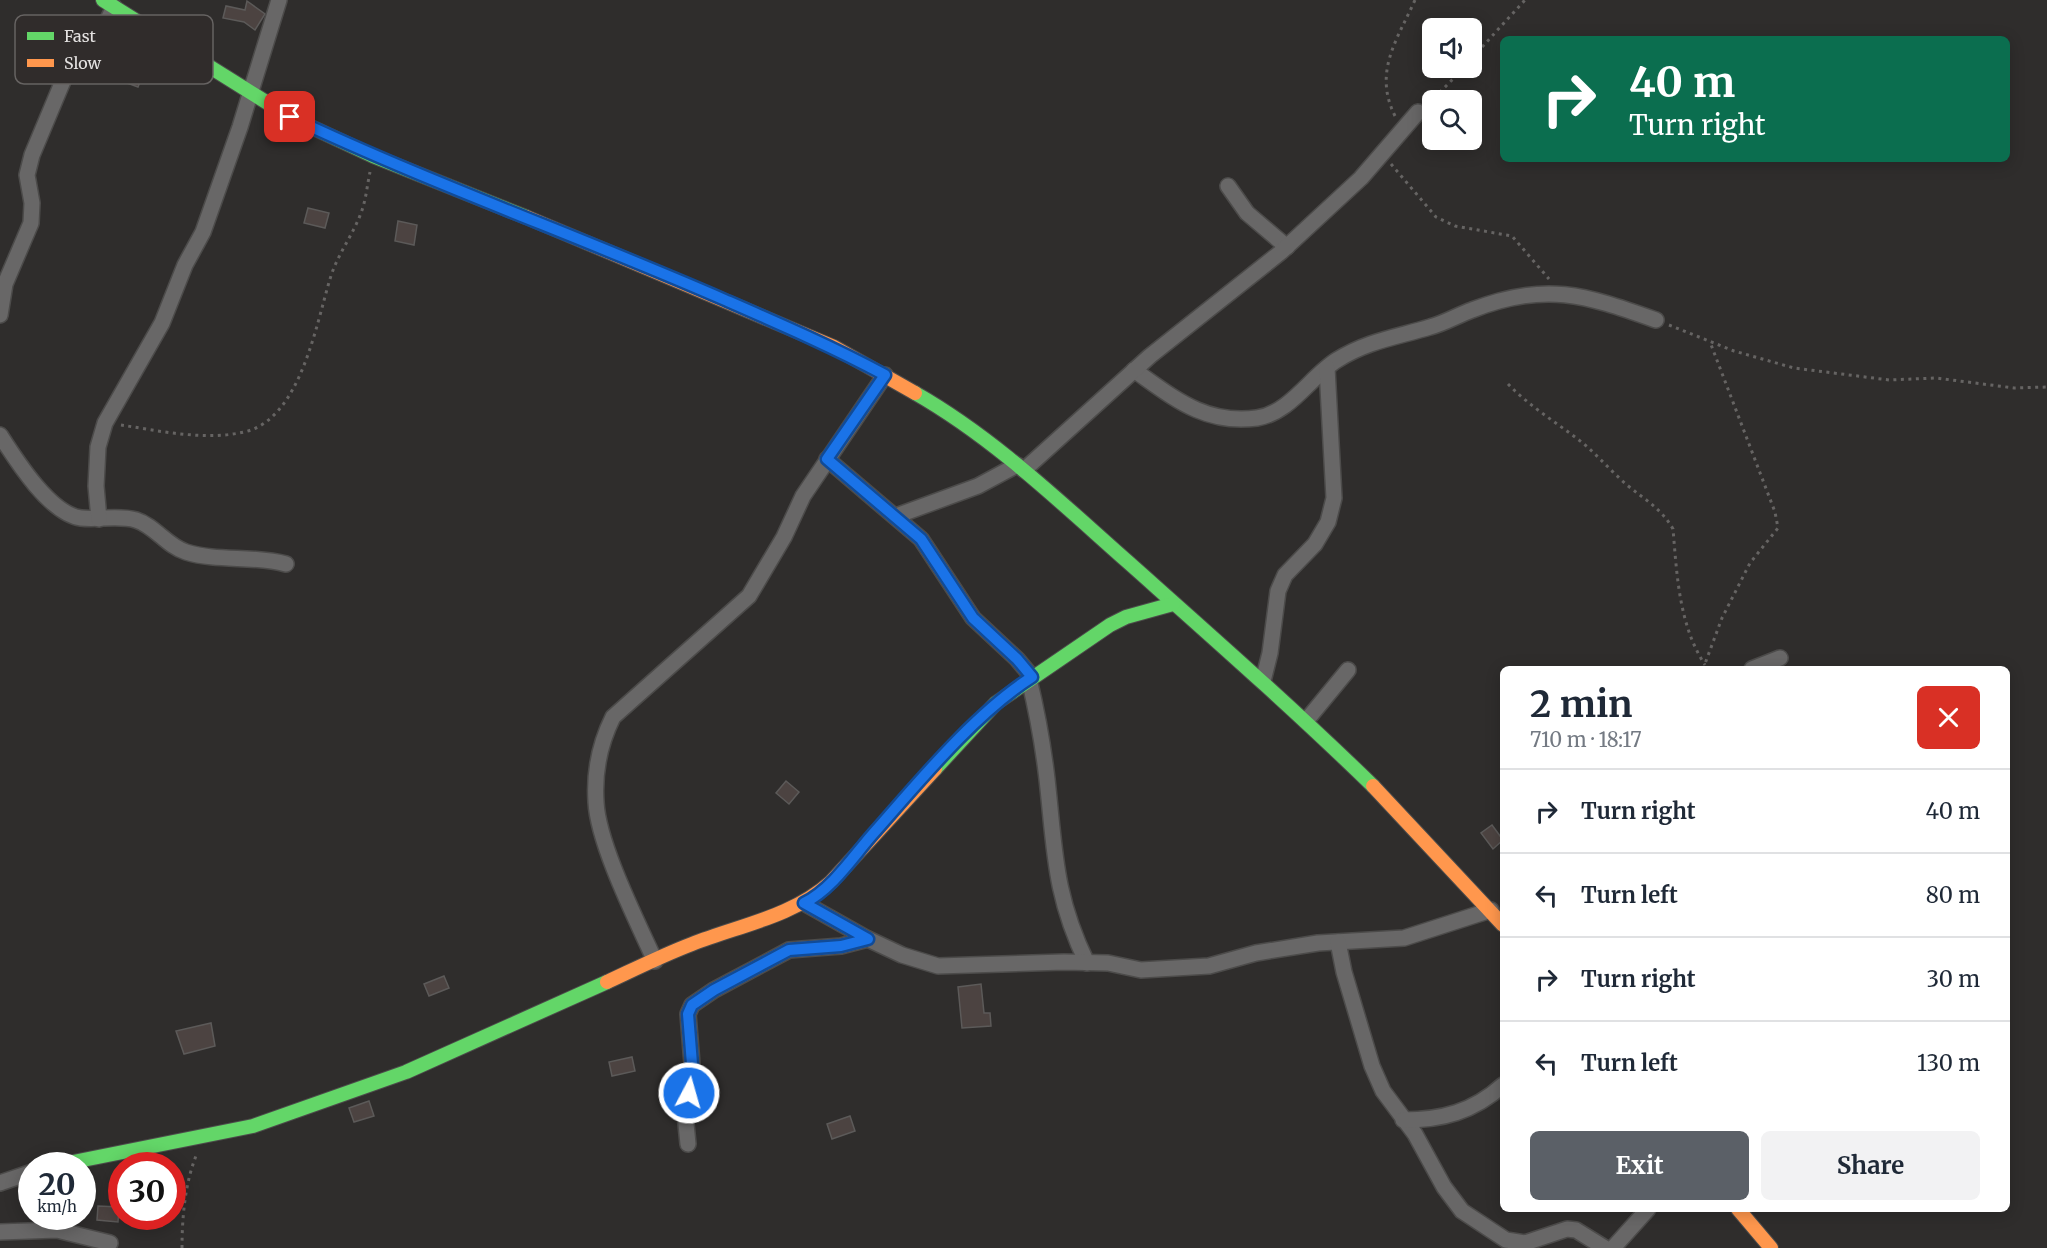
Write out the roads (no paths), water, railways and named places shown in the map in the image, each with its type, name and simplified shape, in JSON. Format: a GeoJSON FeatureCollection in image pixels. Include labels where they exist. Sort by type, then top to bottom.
{"type":"FeatureCollection","features":[{"type":"Feature","properties":{"kind":"street"},"geometry":{"type":"LineString","coordinates":[[99,519],[96,486],[98,447],[105,423],[162,323],[185,265],[203,232],[279,0]]}},
{"type":"Feature","properties":{"kind":"street"},"geometry":{"type":"LineString","coordinates":[[108,4],[126,15]]}},
{"type":"Feature","properties":{"kind":"street"},"geometry":{"type":"LineString","coordinates":[[213,69],[290,117],[373,156],[591,243],[834,347],[938,406],[1021,467],[1306,720],[1399,811],[1500,921]]}},
{"type":"Feature","properties":{"kind":"street"},"geometry":{"type":"LineString","coordinates":[[0,315],[5,284],[31,223],[32,203],[27,175],[32,154],[62,84]]}},
{"type":"Feature","properties":{"kind":"street"},"geometry":{"type":"LineString","coordinates":[[896,516],[978,486],[1021,467],[1134,370],[1287,247],[1361,177],[1418,112]]}},
{"type":"Feature","properties":{"kind":"street"},"geometry":{"type":"LineString","coordinates":[[1228,186],[1247,213],[1287,247]]}},
{"type":"Feature","properties":{"kind":"street"},"geometry":{"type":"LineString","coordinates":[[1134,370],[1200,413],[1234,419],[1260,417],[1286,404],[1327,368],[1355,349],[1381,339],[1433,327],[1473,309],[1528,294],[1559,293],[1599,301],[1656,320]]}},
{"type":"Feature","properties":{"kind":"street"},"geometry":{"type":"LineString","coordinates":[[1263,681],[1278,591],[1285,575],[1319,537],[1328,522],[1334,498],[1327,368]]}},
{"type":"Feature","properties":{"kind":"street"},"geometry":{"type":"LineString","coordinates":[[655,961],[619,876],[596,803],[598,761],[604,735],[613,717],[749,596],[784,537],[803,496],[885,375]]}},
{"type":"Feature","properties":{"kind":"street"},"geometry":{"type":"LineString","coordinates":[[0,435],[27,476],[66,513],[80,518],[137,520],[167,542],[188,552],[266,559],[286,564]]}},
{"type":"Feature","properties":{"kind":"street"},"geometry":{"type":"LineString","coordinates":[[827,459],[921,539],[973,618],[1017,659],[1031,678],[1043,746],[1056,875],[1065,912],[1087,963]]}},
{"type":"Feature","properties":{"kind":"street"},"geometry":{"type":"LineString","coordinates":[[96,1158],[253,1126],[406,1072],[692,944],[812,899],[848,864],[901,803],[996,703],[1126,617],[1173,604]]}},
{"type":"Feature","properties":{"kind":"street"},"geometry":{"type":"LineString","coordinates":[[1760,666],[1780,658]]}},
{"type":"Feature","properties":{"kind":"street"},"geometry":{"type":"LineString","coordinates":[[1306,720],[1348,670]]}},
{"type":"Feature","properties":{"kind":"street"},"geometry":{"type":"LineString","coordinates":[[804,903],[868,939],[902,955],[938,966],[1087,963],[1140,970],[1209,966],[1256,953],[1338,942],[1404,938],[1491,910]]}},
{"type":"Feature","properties":{"kind":"street"},"geometry":{"type":"LineString","coordinates":[[688,1144],[685,1114],[691,1081],[688,1014],[692,1005],[714,990],[789,950],[841,946],[868,939]]}},
{"type":"Feature","properties":{"kind":"street"},"geometry":{"type":"LineString","coordinates":[[1338,942],[1344,972],[1372,1066],[1383,1090],[1415,1134],[1444,1187],[1462,1211],[1506,1240],[1525,1243],[1567,1229],[1576,1230],[1605,1248]]}},
{"type":"Feature","properties":{"kind":"street"},"geometry":{"type":"LineString","coordinates":[[1403,1120],[1435,1120],[1455,1114],[1500,1087]]}},
{"type":"Feature","properties":{"kind":"street"},"geometry":{"type":"LineString","coordinates":[[0,1182],[18,1176]]}},
{"type":"Feature","properties":{"kind":"street"},"geometry":{"type":"LineString","coordinates":[[1613,1248],[1645,1212]]}},
{"type":"Feature","properties":{"kind":"street"},"geometry":{"type":"LineString","coordinates":[[1741,1212],[1771,1248]]}},
{"type":"Feature","properties":{"kind":"street"},"geometry":{"type":"LineString","coordinates":[[0,1232],[57,1230],[110,1243]]}}]}
